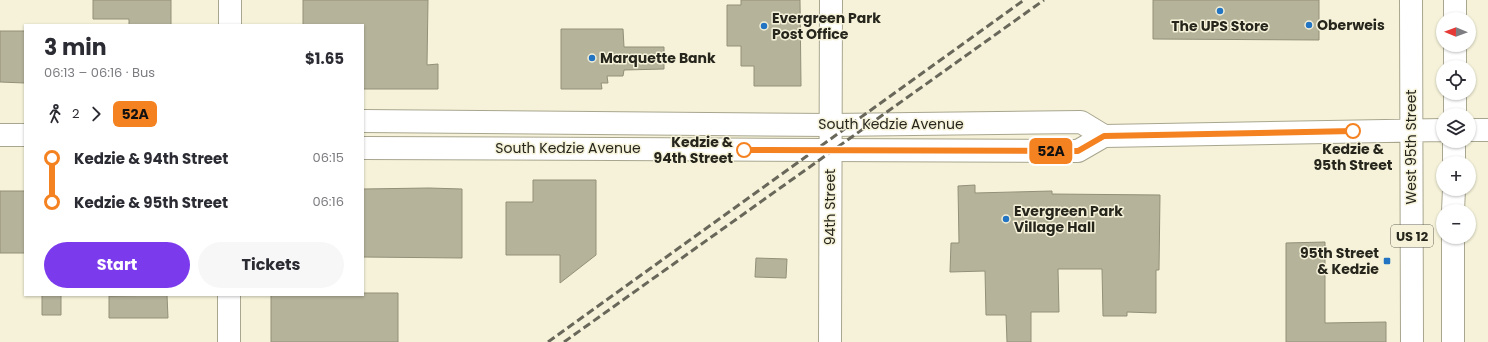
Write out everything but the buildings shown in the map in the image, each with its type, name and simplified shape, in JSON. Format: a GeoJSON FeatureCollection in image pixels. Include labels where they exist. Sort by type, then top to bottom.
{"type":"FeatureCollection","features":[{"type":"Feature","properties":{"kind":"main road"},"geometry":{"type":"LineString","coordinates":[[230,0],[230,24]]}},
{"type":"Feature","properties":{"kind":"main road","name":"94th Street"},"geometry":{"type":"LineString","coordinates":[[830,342],[831,0]]}},
{"type":"Feature","properties":{"kind":"main road","name":"West 95th Street"},"geometry":{"type":"LineString","coordinates":[[1411,0],[1412,342]]}},
{"type":"Feature","properties":{"kind":"main road"},"geometry":{"type":"LineString","coordinates":[[1455,0],[1455,12]]}},
{"type":"Feature","properties":{"kind":"main road","name":"South Kedzie Avenue"},"geometry":{"type":"LineString","coordinates":[[364,121],[831,124],[1081,122],[1104,136]]}},
{"type":"Feature","properties":{"kind":"main road","name":"South Kedzie Avenue"},"geometry":{"type":"LineString","coordinates":[[364,148],[1078,151],[1104,136],[1436,130]]}},
{"type":"Feature","properties":{"kind":"main road"},"geometry":{"type":"LineString","coordinates":[[1476,130],[1488,130]]}},
{"type":"Feature","properties":{"kind":"main road"},"geometry":{"type":"LineString","coordinates":[[0,135],[24,135]]}},
{"type":"Feature","properties":{"kind":"main road","name":"US 12"},"geometry":{"type":"LineString","coordinates":[[1453,244],[1453,342]]}},
{"type":"Feature","properties":{"kind":"main road"},"geometry":{"type":"LineString","coordinates":[[229,296],[229,342]]}},
{"type":"Feature","properties":{"kind":"railway"},"geometry":{"type":"LineString","coordinates":[[548,342],[1024,0]]}},
{"type":"Feature","properties":{"kind":"railway"},"geometry":{"type":"LineString","coordinates":[[564,342],[1044,0]]}},
{"type":"Feature","properties":{"kind":"bus line","name":"52A"},"geometry":{"type":"LineString","coordinates":[[744,150],[1078,151],[1104,136],[1353,131]]}},
{"type":"Feature","properties":{"kind":"place","name":"The UPS Store"},"geometry":{"type":"Point","coordinates":[1220,11]}},
{"type":"Feature","properties":{"kind":"place","name":"Oberweis"},"geometry":{"type":"Point","coordinates":[1309,25]}},
{"type":"Feature","properties":{"kind":"place","name":"Evergreen Park Post Office"},"geometry":{"type":"Point","coordinates":[764,26]}},
{"type":"Feature","properties":{"kind":"place","name":"Marquette Bank"},"geometry":{"type":"Point","coordinates":[592,58]}},
{"type":"Feature","properties":{"kind":"place","name":"Kedzie & 95th Street"},"geometry":{"type":"Point","coordinates":[1353,131]}},
{"type":"Feature","properties":{"kind":"place","name":"Kedzie & 94th Street"},"geometry":{"type":"Point","coordinates":[744,150]}},
{"type":"Feature","properties":{"kind":"place","name":"Evergreen Park Village Hall"},"geometry":{"type":"Point","coordinates":[1006,219]}},
{"type":"Feature","properties":{"kind":"place","name":"95th Street & Kedzie"},"geometry":{"type":"Point","coordinates":[1387,261]}}]}
